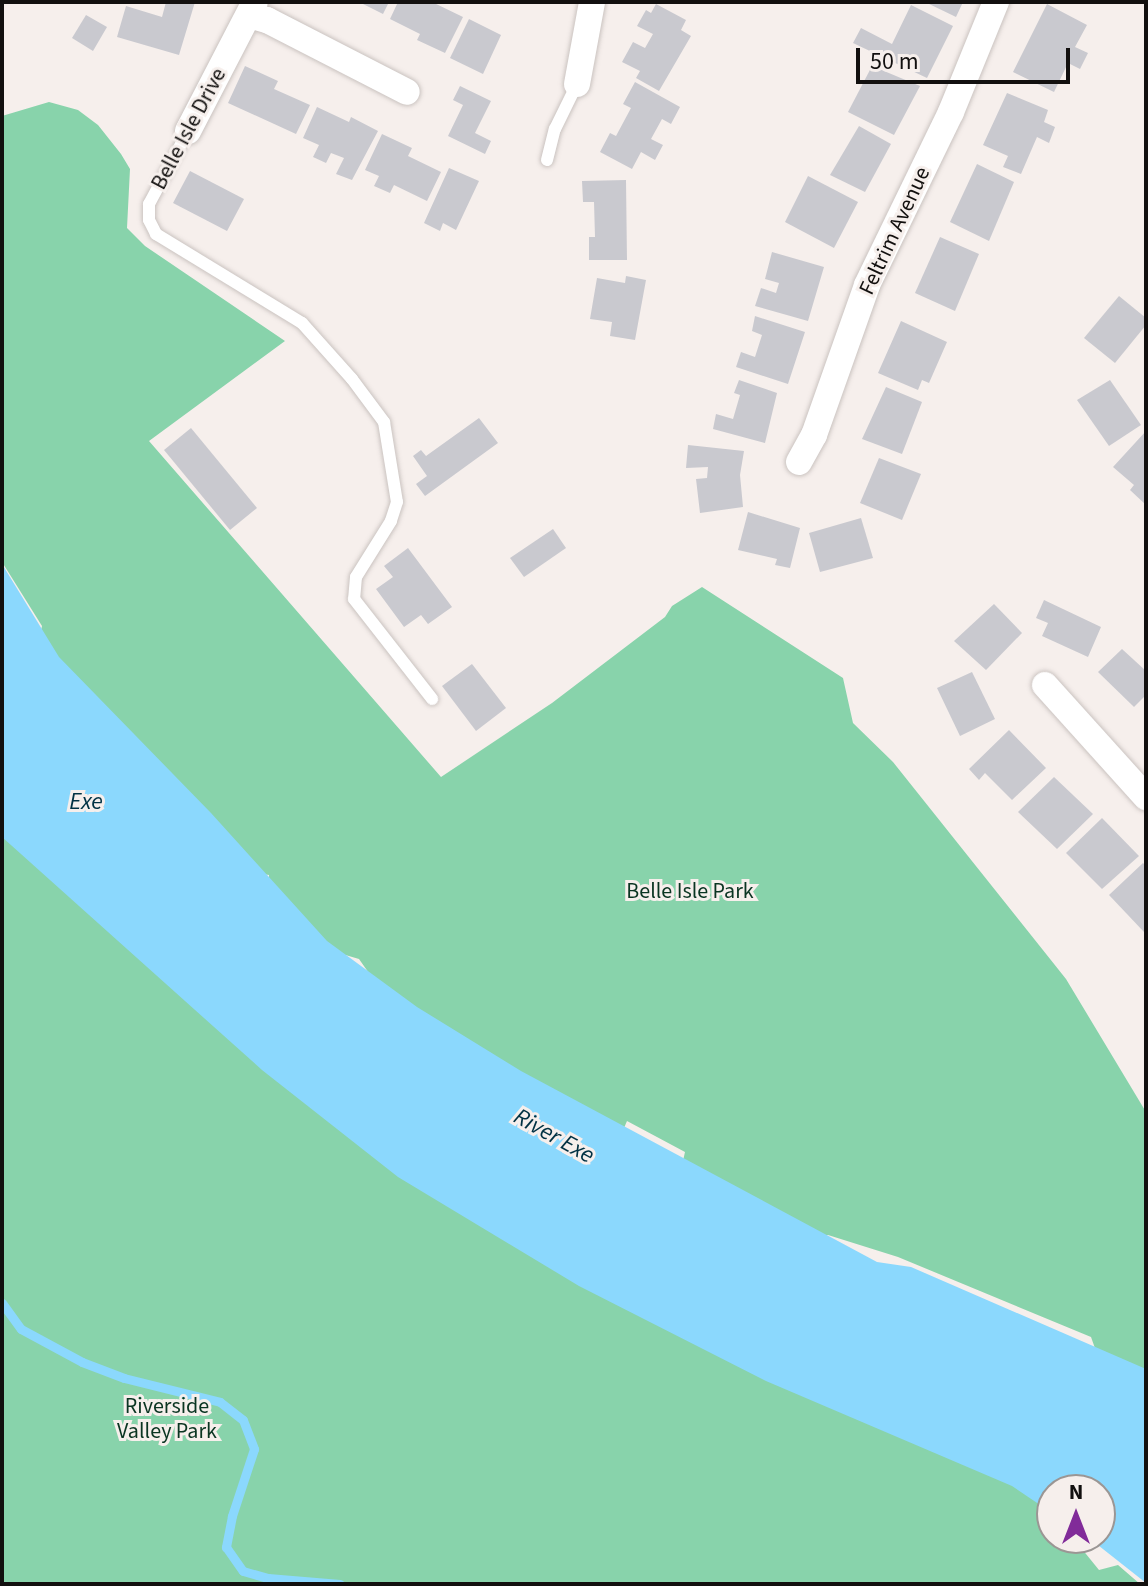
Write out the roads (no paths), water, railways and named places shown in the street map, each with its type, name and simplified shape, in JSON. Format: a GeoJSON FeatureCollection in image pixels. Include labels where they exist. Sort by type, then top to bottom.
{"type":"FeatureCollection","features":[{"type":"Feature","properties":{"kind":"street"},"geometry":{"type":"LineString","coordinates":[[577,84],[592,2]]}},
{"type":"Feature","properties":{"kind":"street","name":"Feltrim Avenue"},"geometry":{"type":"LineString","coordinates":[[799,462],[814,435],[867,285],[951,112],[996,2]]}},
{"type":"Feature","properties":{"kind":"street"},"geometry":{"type":"LineString","coordinates":[[261,10],[407,92]]}},
{"type":"Feature","properties":{"kind":"street","name":"Belle Isle Drive"},"geometry":{"type":"LineString","coordinates":[[188,131],[261,10]]}},
{"type":"Feature","properties":{"kind":"street"},"geometry":{"type":"LineString","coordinates":[[1045,685],[1146,797]]}},
{"type":"Feature","properties":{"kind":"lane"},"geometry":{"type":"LineString","coordinates":[[547,160],[555,129],[577,84]]}},
{"type":"Feature","properties":{"kind":"lane","name":"Belle Isle Drive"},"geometry":{"type":"LineString","coordinates":[[188,131],[149,204],[149,220],[156,234],[302,323],[352,379],[384,422],[397,502],[391,521],[356,577],[354,599],[432,699]]}},
{"type":"Feature","properties":{"kind":"water","name":"Exe"},"geometry":{"type":"Polygon","coordinates":[[[2,564],[59,657],[211,813],[327,941],[417,1007],[521,1071],[877,1262],[911,1267],[1146,1369],[1146,1583],[1109,1554],[1116,1554],[1116,1474],[1036,1474],[1036,1502],[1012,1486],[766,1381],[579,1286],[398,1177],[262,1070],[2,837],[2,564]]]}},
{"type":"Feature","properties":{"kind":"waterway"},"geometry":{"type":"LineString","coordinates":[[2,1303],[21,1329],[82,1362],[124,1378],[220,1402],[243,1420],[254,1449],[232,1516],[226,1547],[243,1571],[268,1578],[340,1584]]}},
{"type":"Feature","properties":{"kind":"park label","name":"Belle Isle Park"},"geometry":{"type":"Point","coordinates":[690,892]}},
{"type":"Feature","properties":{"kind":"park label","name":"Riverside Valley Park"},"geometry":{"type":"Point","coordinates":[167,1418]}},
{"type":"Feature","properties":{"kind":"water label","name":"River Exe"},"geometry":{"type":"Point","coordinates":[554,1136]}}]}
